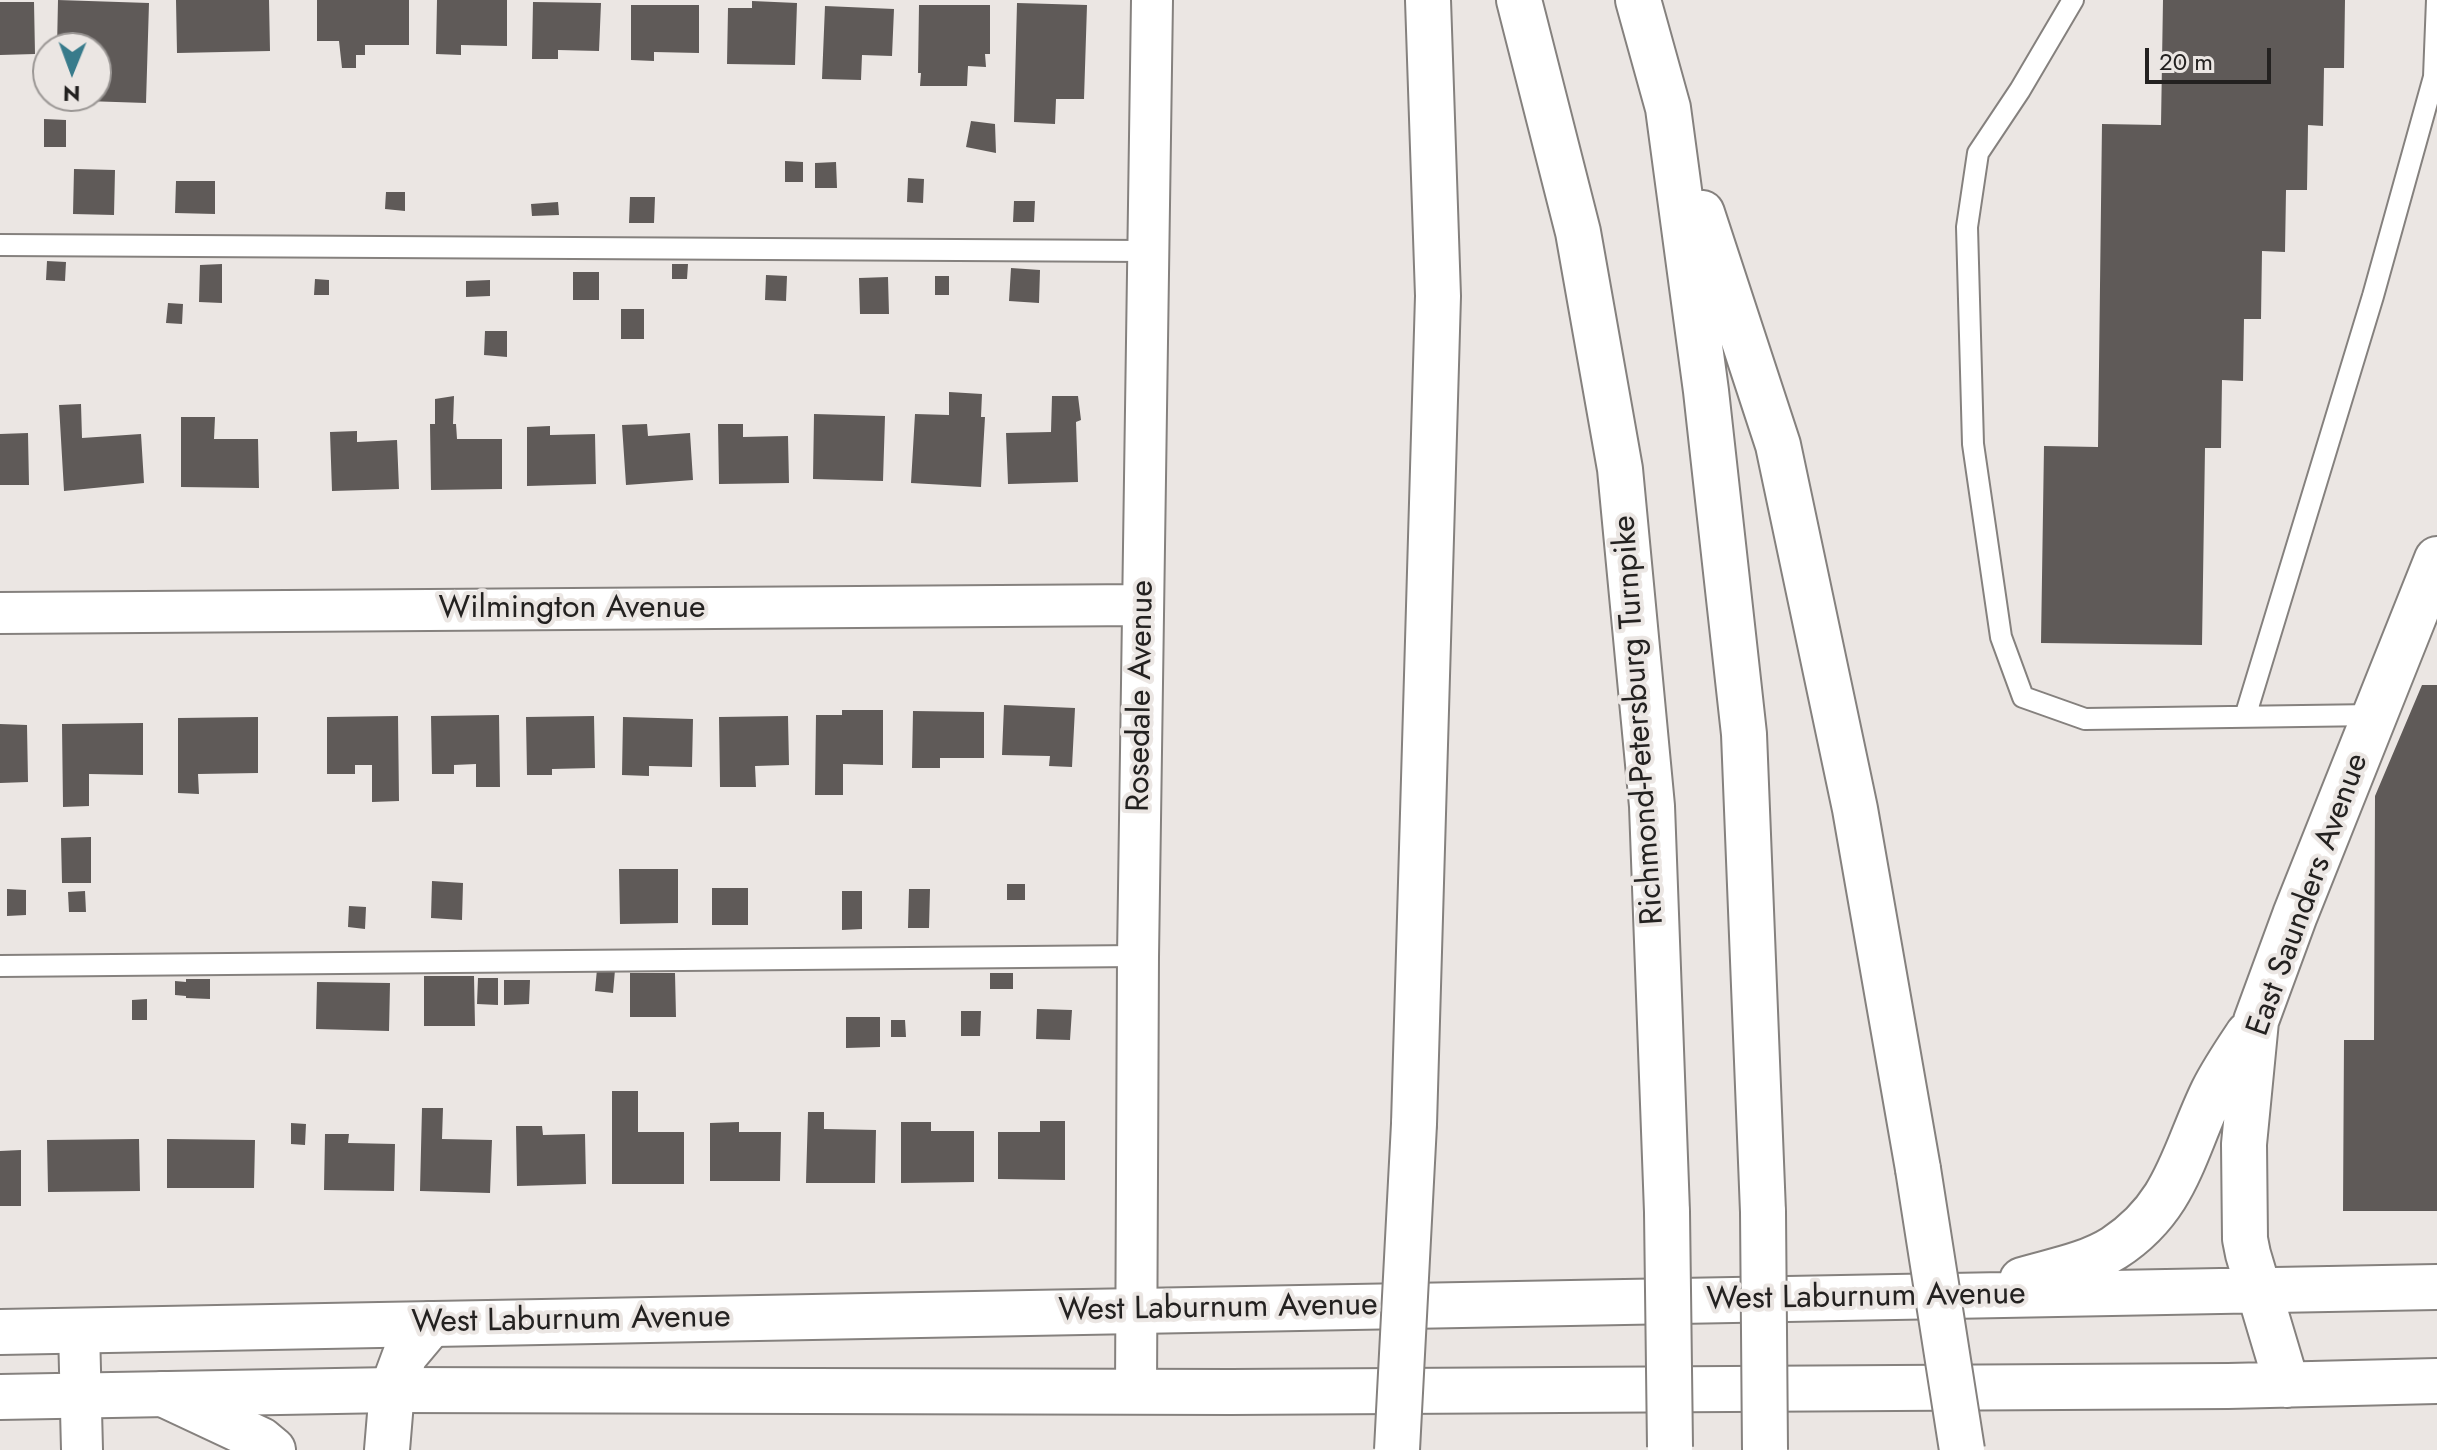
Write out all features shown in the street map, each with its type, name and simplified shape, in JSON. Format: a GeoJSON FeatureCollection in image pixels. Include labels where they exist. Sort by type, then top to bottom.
{"type":"FeatureCollection","features":[{"type":"Feature","properties":{"kind":"main road"},"geometry":{"type":"LineString","coordinates":[[1397,1450],[1414,1124],[1438,296],[1428,0]]}},
{"type":"Feature","properties":{"kind":"main road","name":"Richmond-Petersburg Turnpike"},"geometry":{"type":"LineString","coordinates":[[1519,0],[1578,232],[1620,469],[1652,806],[1667,1212],[1670,1449]]}},
{"type":"Feature","properties":{"kind":"main road"},"geometry":{"type":"LineString","coordinates":[[1638,0],[1668,108],[1778,445],[1855,809],[1918,1169],[1962,1450]]}},
{"type":"Feature","properties":{"kind":"main road"},"geometry":{"type":"LineString","coordinates":[[1668,108],[1706,391],[1744,734],[1763,1212],[1765,1450]]}},
{"type":"Feature","properties":{"kind":"main road","name":"East Saunders Avenue"},"geometry":{"type":"LineString","coordinates":[[2287,1385],[2245,1239],[2245,1120],[2256,1021],[2437,559]]}},
{"type":"Feature","properties":{"kind":"main road"},"geometry":{"type":"LineString","coordinates":[[1967,1296],[2090,1260],[2114,1248],[2154,1214],[2171,1191],[2213,1090],[2256,1021]]}},
{"type":"Feature","properties":{"kind":"main road","name":"West Laburnum Avenue"},"geometry":{"type":"LineString","coordinates":[[0,1332],[2437,1287]]}},
{"type":"Feature","properties":{"kind":"main road"},"geometry":{"type":"LineString","coordinates":[[387,1450],[392,1390],[405,1355],[431,1324]]}},
{"type":"Feature","properties":{"kind":"main road","name":"West Laburnum Avenue"},"geometry":{"type":"LineString","coordinates":[[0,1397],[392,1390],[1136,1392],[2287,1385],[2437,1381]]}},
{"type":"Feature","properties":{"kind":"main road"},"geometry":{"type":"LineString","coordinates":[[163,1394],[261,1440],[273,1450]]}},
{"type":"Feature","properties":{"kind":"street","name":"Rosedale Avenue"},"geometry":{"type":"LineString","coordinates":[[1136,1392],[1138,956],[1152,0]]}},
{"type":"Feature","properties":{"kind":"street","name":"Wilmington Avenue"},"geometry":{"type":"LineString","coordinates":[[0,613],[1143,605]]}},
{"type":"Feature","properties":{"kind":"street"},"geometry":{"type":"LineString","coordinates":[[79,1330],[82,1450]]}},
{"type":"Feature","properties":{"kind":"lane"},"geometry":{"type":"LineString","coordinates":[[2073,0],[2020,90],[1978,153],[1967,227],[1973,444],[2001,637],[2023,697],[2085,719],[2375,715]]}},
{"type":"Feature","properties":{"kind":"lane"},"geometry":{"type":"LineString","coordinates":[[2245,717],[2373,296],[2434,77],[2437,0]]}},
{"type":"Feature","properties":{"kind":"lane"},"geometry":{"type":"LineString","coordinates":[[0,245],[1148,251]]}},
{"type":"Feature","properties":{"kind":"lane"},"geometry":{"type":"LineString","coordinates":[[0,966],[1138,956]]}},
{"type":"Feature","properties":{"kind":"building"},"geometry":{"type":"Polygon","coordinates":[[[58,0],[149,3],[146,103],[112,102],[112,32],[57,32],[58,0]]]}},
{"type":"Feature","properties":{"kind":"building"},"geometry":{"type":"Polygon","coordinates":[[[176,0],[269,0],[270,51],[177,53],[176,0]]]}},
{"type":"Feature","properties":{"kind":"building"},"geometry":{"type":"Polygon","coordinates":[[[317,0],[409,0],[409,45],[365,45],[365,55],[356,55],[356,68],[342,68],[339,41],[317,41],[317,0]]]}},
{"type":"Feature","properties":{"kind":"building"},"geometry":{"type":"Polygon","coordinates":[[[437,0],[507,0],[507,46],[461,45],[461,55],[436,54],[437,0]]]}},
{"type":"Feature","properties":{"kind":"building"},"geometry":{"type":"Polygon","coordinates":[[[2163,0],[2345,0],[2344,68],[2324,68],[2323,126],[2308,125],[2307,190],[2286,190],[2285,252],[2262,251],[2261,319],[2244,319],[2243,381],[2222,380],[2221,448],[2205,448],[2202,645],[2041,643],[2044,446],[2098,447],[2102,124],[2161,125],[2163,0]]]}},
{"type":"Feature","properties":{"kind":"building"},"geometry":{"type":"Polygon","coordinates":[[[752,1],[797,3],[795,65],[727,64],[728,8],[752,8],[752,1]]]}},
{"type":"Feature","properties":{"kind":"building"},"geometry":{"type":"Polygon","coordinates":[[[0,2],[34,2],[32,54],[0,55],[0,2]]]}},
{"type":"Feature","properties":{"kind":"building"},"geometry":{"type":"Polygon","coordinates":[[[533,2],[601,3],[599,51],[558,50],[558,59],[532,59],[533,2]]]}},
{"type":"Feature","properties":{"kind":"building"},"geometry":{"type":"Polygon","coordinates":[[[1017,3],[1087,5],[1084,99],[1056,99],[1055,124],[1014,122],[1017,3]]]}},
{"type":"Feature","properties":{"kind":"building"},"geometry":{"type":"Polygon","coordinates":[[[631,5],[699,5],[699,53],[654,52],[654,61],[631,60],[631,5]]]}},
{"type":"Feature","properties":{"kind":"building"},"geometry":{"type":"Polygon","coordinates":[[[919,5],[990,5],[990,54],[985,54],[986,67],[968,66],[967,86],[920,86],[919,5]]]}},
{"type":"Feature","properties":{"kind":"building"},"geometry":{"type":"Polygon","coordinates":[[[825,6],[894,9],[892,56],[862,55],[861,80],[822,79],[825,6]]]}},
{"type":"Feature","properties":{"kind":"building"},"geometry":{"type":"Polygon","coordinates":[[[44,119],[66,120],[66,147],[44,147],[44,119]]]}},
{"type":"Feature","properties":{"kind":"building"},"geometry":{"type":"Polygon","coordinates":[[[971,121],[995,124],[996,153],[966,147],[971,121]]]}},
{"type":"Feature","properties":{"kind":"building"},"geometry":{"type":"Polygon","coordinates":[[[785,161],[803,162],[803,182],[785,182],[785,161]]]}},
{"type":"Feature","properties":{"kind":"building"},"geometry":{"type":"Polygon","coordinates":[[[836,162],[837,188],[815,188],[815,163],[836,162]]]}},
{"type":"Feature","properties":{"kind":"building"},"geometry":{"type":"Polygon","coordinates":[[[74,169],[115,170],[114,215],[73,214],[74,169]]]}},
{"type":"Feature","properties":{"kind":"building"},"geometry":{"type":"Polygon","coordinates":[[[908,178],[924,179],[923,203],[907,202],[908,178]]]}},
{"type":"Feature","properties":{"kind":"building"},"geometry":{"type":"Polygon","coordinates":[[[176,181],[215,181],[215,214],[175,213],[176,181]]]}},
{"type":"Feature","properties":{"kind":"building"},"geometry":{"type":"Polygon","coordinates":[[[386,192],[405,192],[405,211],[385,209],[386,192]]]}},
{"type":"Feature","properties":{"kind":"building"},"geometry":{"type":"Polygon","coordinates":[[[630,197],[655,197],[654,223],[629,223],[630,197]]]}},
{"type":"Feature","properties":{"kind":"building"},"geometry":{"type":"Polygon","coordinates":[[[1014,201],[1035,201],[1034,222],[1013,222],[1014,201]]]}},
{"type":"Feature","properties":{"kind":"building"},"geometry":{"type":"Polygon","coordinates":[[[558,202],[559,215],[532,216],[531,204],[558,202]]]}},
{"type":"Feature","properties":{"kind":"building"},"geometry":{"type":"Polygon","coordinates":[[[47,261],[66,262],[65,281],[46,280],[47,261]]]}},
{"type":"Feature","properties":{"kind":"building"},"geometry":{"type":"Polygon","coordinates":[[[222,264],[222,303],[199,302],[200,265],[222,264]]]}},
{"type":"Feature","properties":{"kind":"building"},"geometry":{"type":"Polygon","coordinates":[[[672,264],[688,264],[687,279],[672,279],[672,264]]]}},
{"type":"Feature","properties":{"kind":"building"},"geometry":{"type":"Polygon","coordinates":[[[1011,268],[1040,270],[1039,303],[1009,301],[1011,268]]]}},
{"type":"Feature","properties":{"kind":"building"},"geometry":{"type":"Polygon","coordinates":[[[573,272],[599,272],[599,300],[573,300],[573,272]]]}},
{"type":"Feature","properties":{"kind":"building"},"geometry":{"type":"Polygon","coordinates":[[[766,275],[787,276],[786,301],[765,300],[766,275]]]}},
{"type":"Feature","properties":{"kind":"building"},"geometry":{"type":"Polygon","coordinates":[[[935,276],[949,276],[949,295],[935,295],[935,276]]]}},
{"type":"Feature","properties":{"kind":"building"},"geometry":{"type":"Polygon","coordinates":[[[888,277],[889,314],[860,314],[859,278],[888,277]]]}},
{"type":"Feature","properties":{"kind":"building"},"geometry":{"type":"Polygon","coordinates":[[[315,279],[329,280],[329,295],[314,295],[315,279]]]}},
{"type":"Feature","properties":{"kind":"building"},"geometry":{"type":"Polygon","coordinates":[[[490,280],[490,296],[466,297],[466,281],[490,280]]]}},
{"type":"Feature","properties":{"kind":"building"},"geometry":{"type":"Polygon","coordinates":[[[168,303],[183,304],[182,324],[166,323],[168,303]]]}},
{"type":"Feature","properties":{"kind":"building"},"geometry":{"type":"Polygon","coordinates":[[[621,309],[644,309],[644,339],[621,339],[621,309]]]}},
{"type":"Feature","properties":{"kind":"building"},"geometry":{"type":"Polygon","coordinates":[[[485,331],[507,331],[507,357],[484,355],[485,331]]]}},
{"type":"Feature","properties":{"kind":"building"},"geometry":{"type":"Polygon","coordinates":[[[949,392],[982,394],[981,417],[985,417],[981,487],[911,483],[915,414],[949,415],[949,392]]]}},
{"type":"Feature","properties":{"kind":"building"},"geometry":{"type":"Polygon","coordinates":[[[454,396],[453,424],[456,424],[457,439],[502,439],[502,489],[431,490],[430,424],[435,424],[435,399],[454,396]]]}},
{"type":"Feature","properties":{"kind":"building"},"geometry":{"type":"Polygon","coordinates":[[[1052,396],[1078,396],[1081,420],[1076,422],[1078,482],[1008,484],[1006,433],[1051,432],[1052,396]]]}},
{"type":"Feature","properties":{"kind":"building"},"geometry":{"type":"Polygon","coordinates":[[[81,404],[82,438],[141,434],[144,483],[64,491],[59,405],[81,404]]]}},
{"type":"Feature","properties":{"kind":"building"},"geometry":{"type":"Polygon","coordinates":[[[814,414],[885,416],[883,481],[813,479],[814,414]]]}},
{"type":"Feature","properties":{"kind":"building"},"geometry":{"type":"Polygon","coordinates":[[[181,417],[215,417],[214,439],[258,439],[259,488],[181,487],[181,417]]]}},
{"type":"Feature","properties":{"kind":"building"},"geometry":{"type":"Polygon","coordinates":[[[647,424],[648,436],[690,433],[693,480],[626,485],[622,425],[647,424]]]}},
{"type":"Feature","properties":{"kind":"building"},"geometry":{"type":"Polygon","coordinates":[[[718,424],[743,424],[743,437],[788,436],[789,483],[719,484],[718,424]]]}},
{"type":"Feature","properties":{"kind":"building"},"geometry":{"type":"Polygon","coordinates":[[[550,426],[550,435],[595,434],[596,484],[527,486],[527,427],[550,426]]]}},
{"type":"Feature","properties":{"kind":"building"},"geometry":{"type":"Polygon","coordinates":[[[357,431],[357,442],[397,440],[399,489],[332,491],[330,432],[357,431]]]}},
{"type":"Feature","properties":{"kind":"building"},"geometry":{"type":"Polygon","coordinates":[[[28,433],[29,485],[0,485],[0,434],[28,433]]]}},
{"type":"Feature","properties":{"kind":"building"},"geometry":{"type":"Polygon","coordinates":[[[2422,685],[2437,685],[2437,1211],[2343,1211],[2344,1040],[2374,1040],[2375,796],[2422,685]]]}},
{"type":"Feature","properties":{"kind":"building"},"geometry":{"type":"Polygon","coordinates":[[[1004,705],[1075,708],[1072,767],[1049,766],[1050,756],[1002,755],[1004,705]]]}},
{"type":"Feature","properties":{"kind":"building"},"geometry":{"type":"Polygon","coordinates":[[[842,710],[883,710],[883,765],[843,764],[843,795],[815,795],[816,715],[842,715],[842,710]]]}},
{"type":"Feature","properties":{"kind":"building"},"geometry":{"type":"Polygon","coordinates":[[[913,711],[984,712],[984,758],[940,758],[940,768],[912,768],[913,711]]]}},
{"type":"Feature","properties":{"kind":"building"},"geometry":{"type":"Polygon","coordinates":[[[499,715],[500,787],[476,787],[476,764],[454,765],[454,774],[432,774],[431,716],[499,715]]]}},
{"type":"Feature","properties":{"kind":"building"},"geometry":{"type":"Polygon","coordinates":[[[398,716],[399,801],[372,802],[372,765],[355,765],[355,774],[327,774],[327,717],[398,716]]]}},
{"type":"Feature","properties":{"kind":"building"},"geometry":{"type":"Polygon","coordinates":[[[594,716],[595,768],[552,769],[552,775],[527,775],[526,717],[594,716]]]}},
{"type":"Feature","properties":{"kind":"building"},"geometry":{"type":"Polygon","coordinates":[[[788,716],[789,765],[755,766],[756,787],[720,787],[719,717],[788,716]]]}},
{"type":"Feature","properties":{"kind":"building"},"geometry":{"type":"Polygon","coordinates":[[[258,717],[258,773],[198,774],[199,794],[178,793],[178,718],[258,717]]]}},
{"type":"Feature","properties":{"kind":"building"},"geometry":{"type":"Polygon","coordinates":[[[623,717],[693,719],[692,767],[649,766],[649,776],[622,775],[623,717]]]}},
{"type":"Feature","properties":{"kind":"building"},"geometry":{"type":"Polygon","coordinates":[[[143,723],[143,775],[89,774],[89,806],[63,807],[62,724],[143,723]]]}},
{"type":"Feature","properties":{"kind":"building"},"geometry":{"type":"Polygon","coordinates":[[[0,724],[27,725],[28,782],[0,783],[0,724]]]}},
{"type":"Feature","properties":{"kind":"building"},"geometry":{"type":"Polygon","coordinates":[[[91,837],[91,883],[62,883],[61,838],[91,837]]]}},
{"type":"Feature","properties":{"kind":"building"},"geometry":{"type":"Polygon","coordinates":[[[619,869],[678,869],[678,923],[620,924],[619,869]]]}},
{"type":"Feature","properties":{"kind":"building"},"geometry":{"type":"Polygon","coordinates":[[[432,881],[463,883],[462,920],[431,918],[432,881]]]}},
{"type":"Feature","properties":{"kind":"building"},"geometry":{"type":"Polygon","coordinates":[[[1007,884],[1025,884],[1025,900],[1007,900],[1007,884]]]}},
{"type":"Feature","properties":{"kind":"building"},"geometry":{"type":"Polygon","coordinates":[[[712,888],[748,888],[748,925],[712,925],[712,888]]]}},
{"type":"Feature","properties":{"kind":"building"},"geometry":{"type":"Polygon","coordinates":[[[7,889],[26,890],[26,915],[7,916],[7,889]]]}},
{"type":"Feature","properties":{"kind":"building"},"geometry":{"type":"Polygon","coordinates":[[[909,889],[930,889],[929,928],[908,928],[909,889]]]}},
{"type":"Feature","properties":{"kind":"building"},"geometry":{"type":"Polygon","coordinates":[[[85,891],[86,912],[69,912],[68,892],[85,891]]]}},
{"type":"Feature","properties":{"kind":"building"},"geometry":{"type":"Polygon","coordinates":[[[842,891],[862,891],[862,929],[842,930],[842,891]]]}},
{"type":"Feature","properties":{"kind":"building"},"geometry":{"type":"Polygon","coordinates":[[[349,906],[366,907],[365,929],[348,927],[349,906]]]}},
{"type":"Feature","properties":{"kind":"building"},"geometry":{"type":"Polygon","coordinates":[[[597,969],[615,970],[613,993],[595,991],[597,969]]]}},
{"type":"Feature","properties":{"kind":"building"},"geometry":{"type":"Polygon","coordinates":[[[630,973],[675,973],[676,1017],[630,1017],[630,973]]]}},
{"type":"Feature","properties":{"kind":"building"},"geometry":{"type":"Polygon","coordinates":[[[990,973],[1013,973],[1013,989],[990,989],[990,973]]]}},
{"type":"Feature","properties":{"kind":"building"},"geometry":{"type":"Polygon","coordinates":[[[424,976],[474,976],[475,1026],[424,1026],[424,976]]]}},
{"type":"Feature","properties":{"kind":"building"},"geometry":{"type":"Polygon","coordinates":[[[478,978],[498,978],[498,1005],[477,1004],[478,978]]]}},
{"type":"Feature","properties":{"kind":"building"},"geometry":{"type":"Polygon","coordinates":[[[186,979],[210,979],[210,999],[175,995],[175,981],[186,982],[186,979]]]}},
{"type":"Feature","properties":{"kind":"building"},"geometry":{"type":"Polygon","coordinates":[[[504,980],[530,980],[529,1004],[504,1005],[504,980]]]}},
{"type":"Feature","properties":{"kind":"building"},"geometry":{"type":"Polygon","coordinates":[[[317,982],[390,983],[389,1031],[316,1029],[317,982]]]}},
{"type":"Feature","properties":{"kind":"building"},"geometry":{"type":"Polygon","coordinates":[[[147,999],[147,1020],[132,1020],[132,1000],[147,999]]]}},
{"type":"Feature","properties":{"kind":"building"},"geometry":{"type":"Polygon","coordinates":[[[1037,1009],[1072,1010],[1070,1040],[1036,1039],[1037,1009]]]}},
{"type":"Feature","properties":{"kind":"building"},"geometry":{"type":"Polygon","coordinates":[[[961,1011],[981,1011],[980,1036],[961,1036],[961,1011]]]}},
{"type":"Feature","properties":{"kind":"building"},"geometry":{"type":"Polygon","coordinates":[[[846,1017],[880,1017],[880,1047],[846,1048],[846,1017]]]}},
{"type":"Feature","properties":{"kind":"building"},"geometry":{"type":"Polygon","coordinates":[[[891,1020],[905,1020],[906,1037],[891,1037],[891,1020]]]}},
{"type":"Feature","properties":{"kind":"building"},"geometry":{"type":"Polygon","coordinates":[[[612,1091],[638,1091],[638,1132],[684,1132],[684,1184],[612,1184],[612,1091]]]}},
{"type":"Feature","properties":{"kind":"building"},"geometry":{"type":"Polygon","coordinates":[[[422,1108],[443,1108],[442,1139],[492,1140],[490,1193],[420,1191],[422,1108]]]}},
{"type":"Feature","properties":{"kind":"building"},"geometry":{"type":"Polygon","coordinates":[[[808,1112],[824,1112],[824,1129],[876,1130],[875,1183],[806,1183],[808,1112]]]}},
{"type":"Feature","properties":{"kind":"building"},"geometry":{"type":"Polygon","coordinates":[[[1040,1121],[1065,1121],[1065,1180],[998,1179],[998,1132],[1040,1132],[1040,1121]]]}},
{"type":"Feature","properties":{"kind":"building"},"geometry":{"type":"Polygon","coordinates":[[[739,1122],[739,1132],[781,1132],[780,1181],[710,1181],[710,1123],[739,1122]]]}},
{"type":"Feature","properties":{"kind":"building"},"geometry":{"type":"Polygon","coordinates":[[[901,1122],[931,1122],[931,1131],[974,1131],[974,1182],[901,1183],[901,1122]]]}},
{"type":"Feature","properties":{"kind":"building"},"geometry":{"type":"Polygon","coordinates":[[[291,1123],[306,1124],[305,1145],[291,1144],[291,1123]]]}},
{"type":"Feature","properties":{"kind":"building"},"geometry":{"type":"Polygon","coordinates":[[[516,1126],[542,1126],[543,1135],[585,1134],[586,1184],[517,1186],[516,1126]]]}},
{"type":"Feature","properties":{"kind":"building"},"geometry":{"type":"Polygon","coordinates":[[[325,1134],[349,1134],[348,1143],[395,1144],[394,1191],[324,1190],[325,1134]]]}},
{"type":"Feature","properties":{"kind":"building"},"geometry":{"type":"Polygon","coordinates":[[[139,1139],[140,1191],[48,1192],[47,1140],[139,1139]]]}},
{"type":"Feature","properties":{"kind":"building"},"geometry":{"type":"Polygon","coordinates":[[[167,1139],[255,1140],[254,1188],[167,1188],[167,1139]]]}},
{"type":"Feature","properties":{"kind":"building"},"geometry":{"type":"Polygon","coordinates":[[[21,1150],[21,1206],[0,1206],[0,1151],[21,1150]]]}}]}
